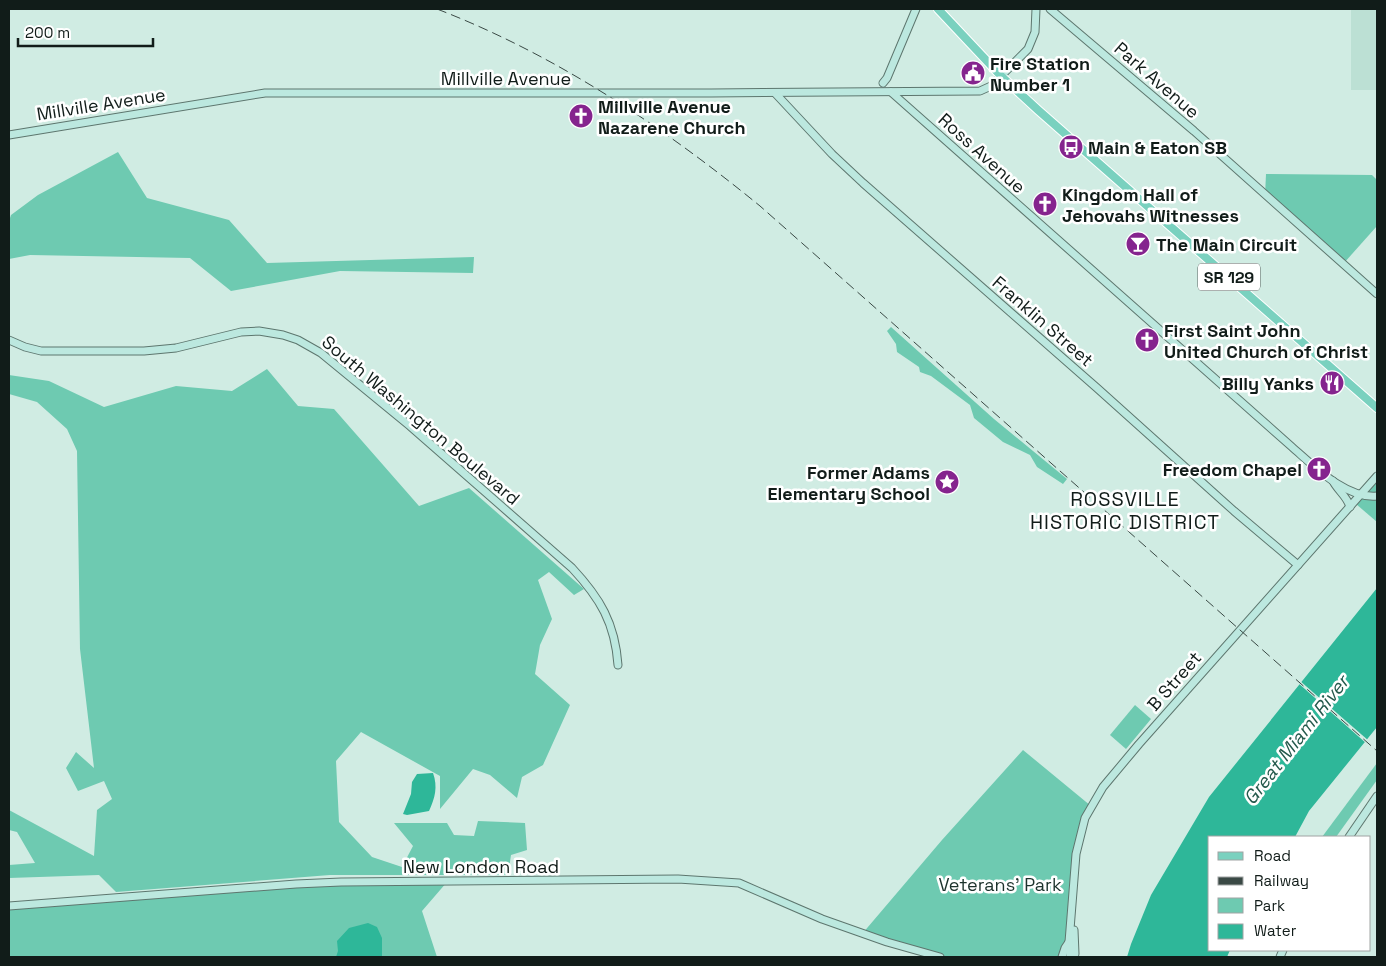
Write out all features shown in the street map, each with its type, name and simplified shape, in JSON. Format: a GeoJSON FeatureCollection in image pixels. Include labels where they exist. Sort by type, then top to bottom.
{"type":"FeatureCollection","features":[{"type":"Feature","properties":{"kind":"main road"},"geometry":{"type":"LineString","coordinates":[[882,83],[887,78],[916,9]]}},
{"type":"Feature","properties":{"kind":"main road"},"geometry":{"type":"LineString","coordinates":[[938,9],[1001,76]]}},
{"type":"Feature","properties":{"kind":"main road","name":"Millville Avenue"},"geometry":{"type":"LineString","coordinates":[[9,135],[265,93],[980,91],[988,89],[1030,46],[1035,32],[1036,9]]}},
{"type":"Feature","properties":{"kind":"main road","name":"Park Avenue"},"geometry":{"type":"LineString","coordinates":[[1050,9],[1194,131],[1377,294]]}},
{"type":"Feature","properties":{"kind":"main road","name":"SR 129"},"geometry":{"type":"LineString","coordinates":[[1001,76],[1377,408]]}},
{"type":"Feature","properties":{"kind":"main road","name":"Ross Avenue"},"geometry":{"type":"LineString","coordinates":[[892,92],[1292,448],[1333,481],[1361,495],[1377,496]]}},
{"type":"Feature","properties":{"kind":"main road","name":"Franklin Street"},"geometry":{"type":"LineString","coordinates":[[774,93],[832,154],[863,183],[1234,511],[1298,565]]}},
{"type":"Feature","properties":{"kind":"main road","name":"South Washington Boulevard"},"geometry":{"type":"LineString","coordinates":[[9,340],[41,351],[144,351],[176,348],[241,332],[259,331],[283,335],[311,346],[410,426],[576,573],[598,601],[611,624],[617,649],[618,665]]}},
{"type":"Feature","properties":{"kind":"main road","name":"B Street"},"geometry":{"type":"LineString","coordinates":[[1070,957],[1069,942],[1076,854],[1085,818],[1103,787],[1138,744],[1377,476]]}},
{"type":"Feature","properties":{"kind":"main road"},"geometry":{"type":"LineString","coordinates":[[1333,481],[1337,489],[1347,498],[1350,507]]}},
{"type":"Feature","properties":{"kind":"main road"},"geometry":{"type":"LineString","coordinates":[[1350,836],[1377,796]]}},
{"type":"Feature","properties":{"kind":"main road","name":"New London Road"},"geometry":{"type":"LineString","coordinates":[[9,906],[341,882],[730,881],[739,883],[822,919],[887,942],[940,957]]}},
{"type":"Feature","properties":{"kind":"main road"},"geometry":{"type":"LineString","coordinates":[[1072,917],[1075,957]]}},
{"type":"Feature","properties":{"kind":"main road","name":"B Street"},"geometry":{"type":"LineString","coordinates":[[1062,957],[1069,942]]}},
{"type":"Feature","properties":{"kind":"shaded area"},"geometry":{"type":"Polygon","coordinates":[[[1351,9],[1377,9],[1377,90],[1351,90],[1351,9]]]}},
{"type":"Feature","properties":{"kind":"green space"},"geometry":{"type":"Polygon","coordinates":[[[118,152],[147,198],[229,220],[267,263],[474,257],[473,273],[340,271],[231,291],[190,258],[30,255],[9,259],[9,221],[11,215],[38,195],[118,152]]]}},
{"type":"Feature","properties":{"kind":"green space"},"geometry":{"type":"Polygon","coordinates":[[[1266,174],[1372,175],[1377,180],[1377,226],[1344,263],[1265,196],[1266,174]]]}},
{"type":"Feature","properties":{"kind":"green space"},"geometry":{"type":"Polygon","coordinates":[[[891,327],[994,419],[1067,479],[1063,484],[1037,467],[1030,455],[1003,442],[974,418],[970,405],[931,376],[920,372],[919,367],[897,352],[896,344],[887,331],[891,327]]]}},
{"type":"Feature","properties":{"kind":"green space"},"geometry":{"type":"Polygon","coordinates":[[[267,369],[298,406],[334,409],[419,506],[469,488],[584,589],[574,595],[549,572],[538,580],[552,619],[540,645],[535,674],[570,705],[543,765],[522,777],[517,798],[490,775],[473,769],[440,809],[440,776],[361,732],[336,761],[339,822],[372,857],[402,867],[413,846],[394,823],[447,823],[454,835],[474,836],[478,821],[525,823],[527,850],[511,855],[508,875],[330,875],[116,892],[99,875],[9,878],[9,865],[35,863],[17,832],[9,830],[9,810],[94,856],[97,810],[112,799],[104,781],[78,791],[66,768],[76,752],[94,768],[80,649],[77,451],[67,429],[37,402],[9,394],[9,375],[49,381],[104,407],[176,386],[232,391],[267,369]]]}},
{"type":"Feature","properties":{"kind":"green space"},"geometry":{"type":"Polygon","coordinates":[[[1377,480],[1377,522],[1356,504],[1377,480]]]}},
{"type":"Feature","properties":{"kind":"green space"},"geometry":{"type":"Polygon","coordinates":[[[1135,705],[1151,719],[1126,749],[1110,735],[1135,705]]]}},
{"type":"Feature","properties":{"kind":"green space","name":"Veterans’ Park"},"geometry":{"type":"Polygon","coordinates":[[[1023,750],[1091,806],[1081,833],[1072,917],[1062,957],[940,957],[862,934],[942,840],[1023,750]]]}},
{"type":"Feature","properties":{"kind":"green space"},"geometry":{"type":"Polygon","coordinates":[[[1377,763],[1377,780],[1337,836],[1323,836],[1377,763]]]}},
{"type":"Feature","properties":{"kind":"green space"},"geometry":{"type":"Polygon","coordinates":[[[447,882],[422,911],[437,957],[9,957],[9,906],[296,884],[447,882]]]}},
{"type":"Feature","properties":{"kind":"water","name":"Great Miami River"},"geometry":{"type":"Polygon","coordinates":[[[1377,588],[1377,727],[1309,811],[1296,836],[1208,836],[1208,951],[1230,951],[1227,957],[1127,957],[1151,895],[1209,797],[1377,588]]]}},
{"type":"Feature","properties":{"kind":"water"},"geometry":{"type":"Polygon","coordinates":[[[433,773],[435,792],[429,811],[403,814],[411,794],[412,782],[417,774],[433,773]]]}},
{"type":"Feature","properties":{"kind":"water"},"geometry":{"type":"Polygon","coordinates":[[[368,923],[377,927],[382,938],[382,957],[336,957],[338,951],[337,941],[349,928],[368,923]]]}},
{"type":"Feature","properties":{"kind":"pier"},"geometry":{"type":"Polygon","coordinates":[[[1299,680],[1369,741],[1367,744],[1297,682],[1299,680]]]}},
{"type":"Feature","properties":{"kind":"railway"},"geometry":{"type":"LineString","coordinates":[[437,9],[481,27],[566,70],[646,121],[723,176],[760,206],[1377,751]]}},
{"type":"Feature","properties":{"kind":"place","name":"Fire Station Number 1"},"geometry":{"type":"Point","coordinates":[973,73]}},
{"type":"Feature","properties":{"kind":"place","name":"Millville Avenue Nazarene Church"},"geometry":{"type":"Point","coordinates":[581,116]}},
{"type":"Feature","properties":{"kind":"place","name":"Main & Eaton SB"},"geometry":{"type":"Point","coordinates":[1071,147]}},
{"type":"Feature","properties":{"kind":"place","name":"Kingdom Hall of Jehovahs Witnesses"},"geometry":{"type":"Point","coordinates":[1045,204]}},
{"type":"Feature","properties":{"kind":"place","name":"The Main Circuit"},"geometry":{"type":"Point","coordinates":[1138,244]}},
{"type":"Feature","properties":{"kind":"place","name":"First Saint John United Church of Christ"},"geometry":{"type":"Point","coordinates":[1147,340]}},
{"type":"Feature","properties":{"kind":"place","name":"Billy Yanks"},"geometry":{"type":"Point","coordinates":[1332,383]}},
{"type":"Feature","properties":{"kind":"place","name":"Freedom Chapel"},"geometry":{"type":"Point","coordinates":[1319,469]}},
{"type":"Feature","properties":{"kind":"place","name":"Former Adams Elementary School"},"geometry":{"type":"Point","coordinates":[947,482]}},
{"type":"Feature","properties":{"kind":"district","name":"ROSSVILLE HISTORIC DISTRICT"},"geometry":{"type":"Point","coordinates":[1125,510]}}]}
